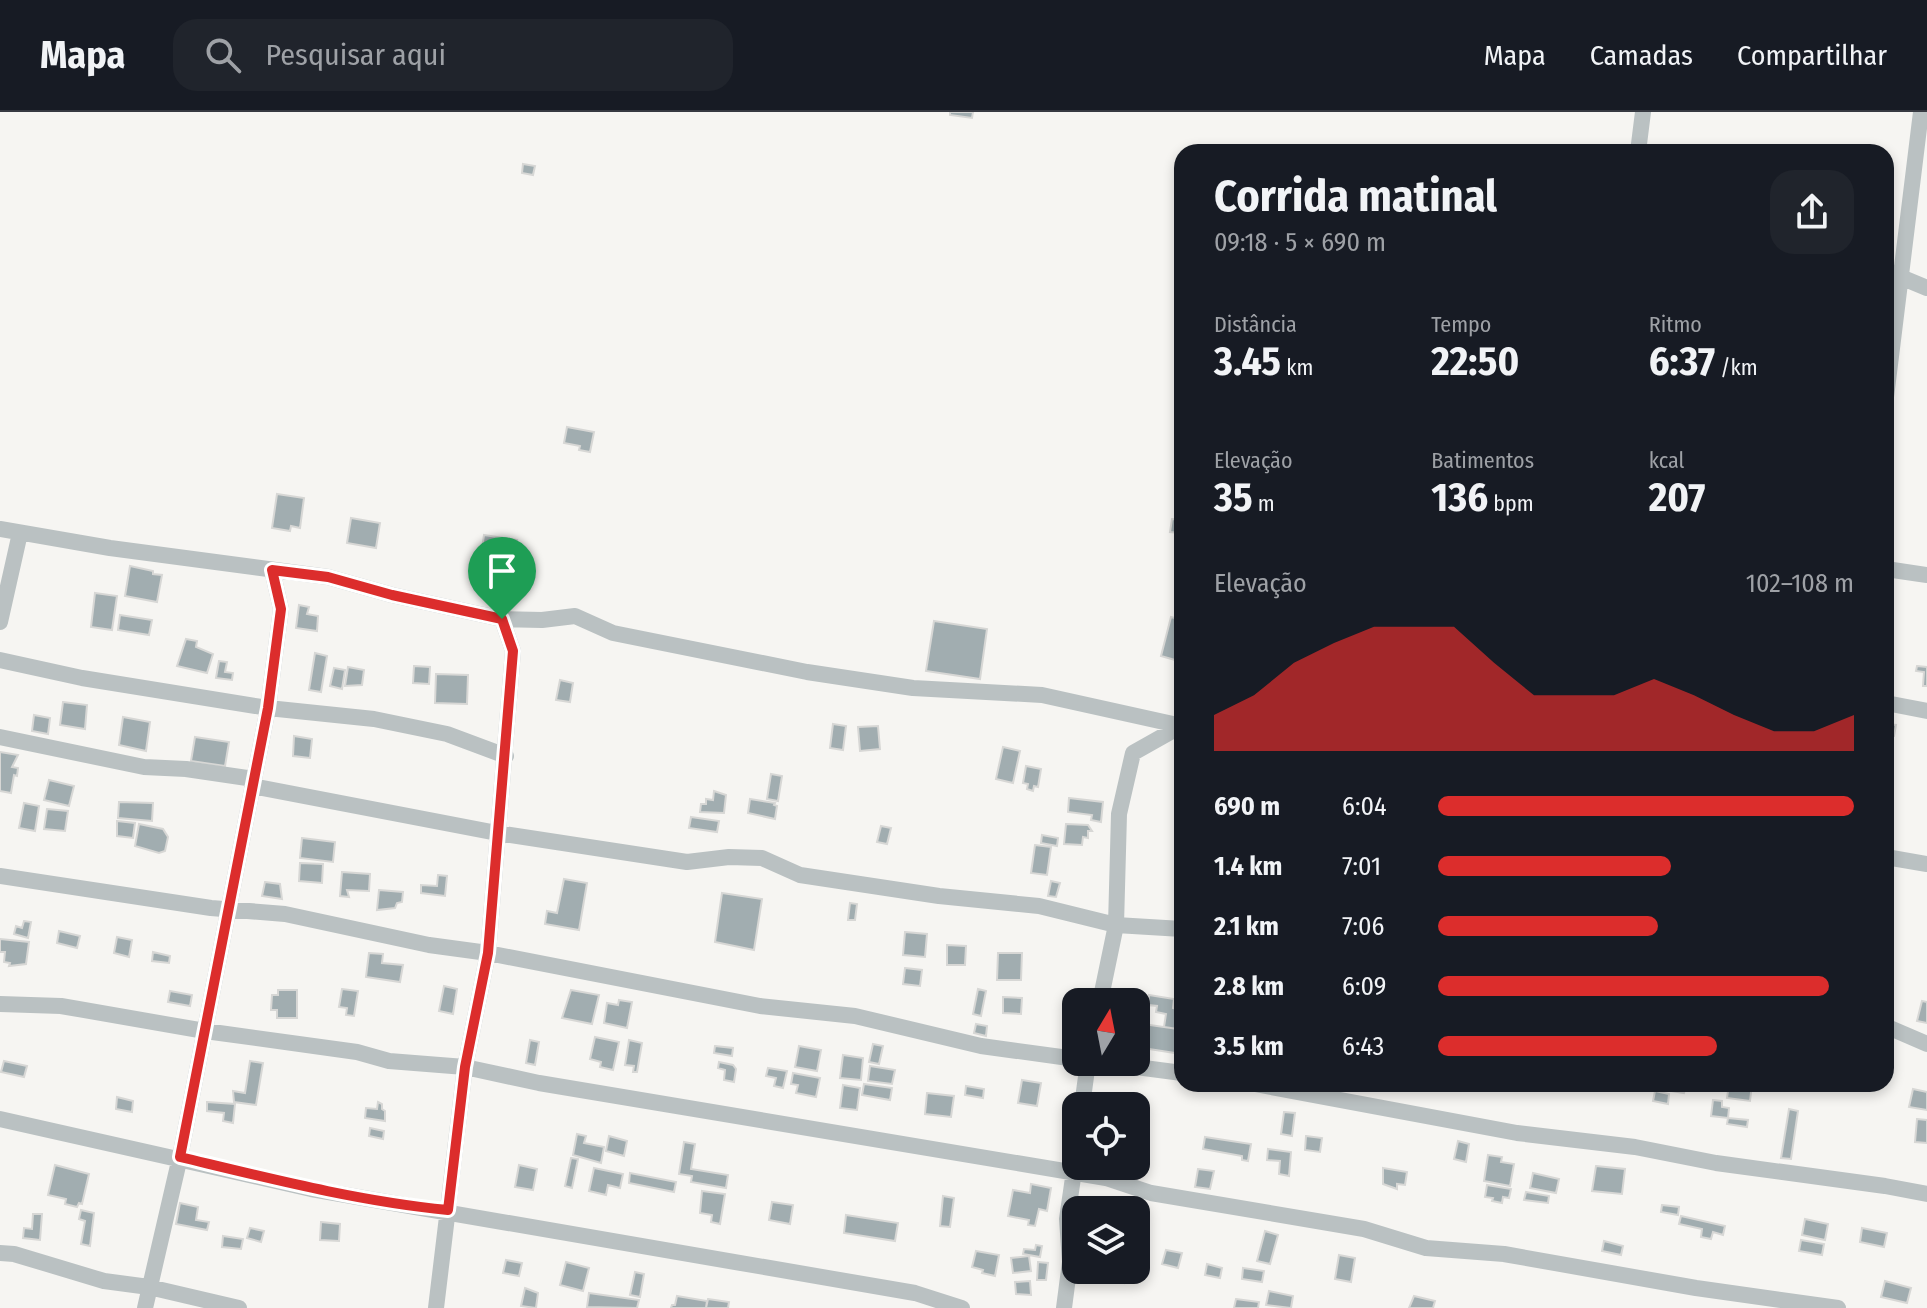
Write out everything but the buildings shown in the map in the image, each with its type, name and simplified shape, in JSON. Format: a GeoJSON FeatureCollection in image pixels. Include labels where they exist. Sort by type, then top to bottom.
{"type":"FeatureCollection","features":[{"type":"Feature","properties":{"kind":"street"},"geometry":{"type":"LineString","coordinates":[[1639,144],[1643,112]]}},
{"type":"Feature","properties":{"kind":"street"},"geometry":{"type":"LineString","coordinates":[[1921,112],[1894,273],[1927,288]]}},
{"type":"Feature","properties":{"kind":"street"},"geometry":{"type":"LineString","coordinates":[[0,529],[110,548],[328,577],[392,595],[502,619],[542,620],[575,616],[613,633],[807,672],[913,688],[1042,695],[1174,724]]}},
{"type":"Feature","properties":{"kind":"street"},"geometry":{"type":"LineString","coordinates":[[0,622],[20,533]]}},
{"type":"Feature","properties":{"kind":"street"},"geometry":{"type":"LineString","coordinates":[[145,1308],[180,1157],[268,708],[281,609],[272,570]]}},
{"type":"Feature","properties":{"kind":"street"},"geometry":{"type":"LineString","coordinates":[[1894,570],[1927,575]]}},
{"type":"Feature","properties":{"kind":"street"},"geometry":{"type":"LineString","coordinates":[[436,1308],[465,1067],[488,953],[513,651],[502,619]]}},
{"type":"Feature","properties":{"kind":"street"},"geometry":{"type":"LineString","coordinates":[[0,660],[82,678],[268,708],[374,719],[433,731],[506,756]]}},
{"type":"Feature","properties":{"kind":"street"},"geometry":{"type":"LineString","coordinates":[[1894,705],[1927,711]]}},
{"type":"Feature","properties":{"kind":"street"},"geometry":{"type":"LineString","coordinates":[[1103,988],[1116,925],[1119,814],[1133,753],[1174,730]]}},
{"type":"Feature","properties":{"kind":"street"},"geometry":{"type":"LineString","coordinates":[[0,737],[144,767],[186,769],[497,833],[687,862],[729,857],[762,858],[800,875],[939,896],[1039,906],[1116,925],[1174,929]]}},
{"type":"Feature","properties":{"kind":"street"},"geometry":{"type":"LineString","coordinates":[[1894,858],[1927,864]]}},
{"type":"Feature","properties":{"kind":"street"},"geometry":{"type":"LineString","coordinates":[[0,876],[211,908],[285,914],[429,945],[488,953],[760,1006],[855,1016],[934,1032],[981,1046],[1062,1057]]}},
{"type":"Feature","properties":{"kind":"street"},"geometry":{"type":"LineString","coordinates":[[0,1004],[61,1006],[205,1031],[357,1052],[389,1061],[465,1067],[539,1083],[1062,1163]]}},
{"type":"Feature","properties":{"kind":"street"},"geometry":{"type":"LineString","coordinates":[[1894,1030],[1927,1044]]}},
{"type":"Feature","properties":{"kind":"street"},"geometry":{"type":"LineString","coordinates":[[1150,1069],[1174,1072]]}},
{"type":"Feature","properties":{"kind":"street"},"geometry":{"type":"LineString","coordinates":[[1298,1092],[1517,1133],[1635,1147],[1716,1163],[1927,1194]]}},
{"type":"Feature","properties":{"kind":"street"},"geometry":{"type":"LineString","coordinates":[[0,1119],[180,1157],[311,1189],[448,1210],[915,1293],[962,1308]]}},
{"type":"Feature","properties":{"kind":"street"},"geometry":{"type":"LineString","coordinates":[[1064,1308],[1070,1262],[1067,1219],[1073,1180]]}},
{"type":"Feature","properties":{"kind":"street"},"geometry":{"type":"LineString","coordinates":[[1113,1180],[1166,1196],[1222,1207],[1279,1213],[1364,1229],[1426,1248],[1504,1254],[1696,1288],[1838,1308]]}},
{"type":"Feature","properties":{"kind":"street"},"geometry":{"type":"LineString","coordinates":[[0,1253],[14,1254],[104,1281],[149,1287],[239,1308]]}},
{"type":"Feature","properties":{"kind":"route"},"geometry":{"type":"LineString","coordinates":[[272,570],[328,577],[392,595],[502,619],[513,651],[488,953],[465,1067],[448,1210],[311,1189],[180,1157],[268,708],[281,609],[272,570]]}}]}
